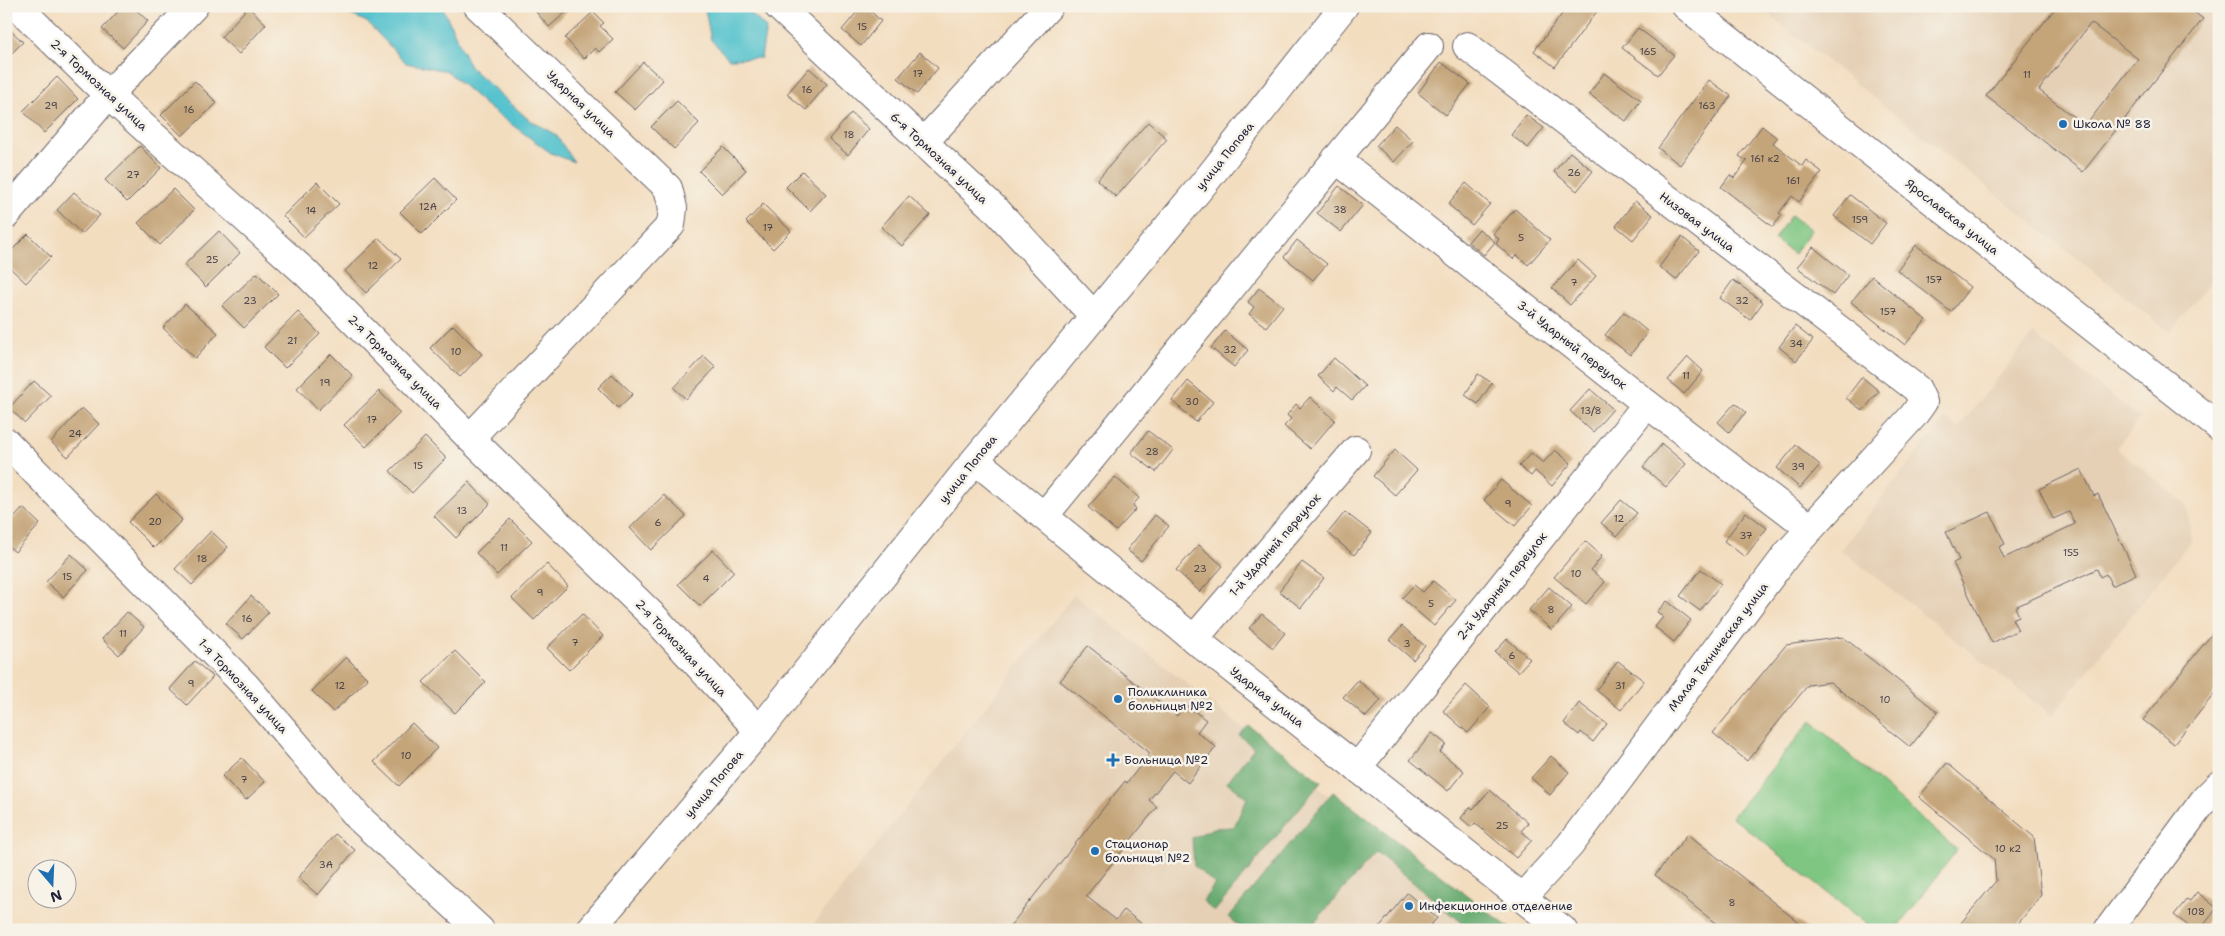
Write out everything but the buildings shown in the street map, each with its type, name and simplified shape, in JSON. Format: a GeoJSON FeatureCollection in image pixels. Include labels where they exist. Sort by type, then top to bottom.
{"type":"FeatureCollection","features":[{"type":"Feature","properties":{"kind":"street","name":"2-я Тормозная улица"},"geometry":{"type":"LineString","coordinates":[[17,6],[108,95],[306,272],[470,438],[654,617],[759,731]]}},
{"type":"Feature","properties":{"kind":"street"},"geometry":{"type":"LineString","coordinates":[[6,215],[108,95],[194,6]]}},
{"type":"Feature","properties":{"kind":"street","name":"Ударная улица"},"geometry":{"type":"LineString","coordinates":[[470,438],[671,225],[673,208],[668,188],[478,6]]}},
{"type":"Feature","properties":{"kind":"street","name":"6-я Тормозная улица"},"geometry":{"type":"LineString","coordinates":[[778,6],[998,212],[1094,316]]}},
{"type":"Feature","properties":{"kind":"street"},"geometry":{"type":"LineString","coordinates":[[923,142],[1049,6]]}},
{"type":"Feature","properties":{"kind":"street","name":"улица Попова"},"geometry":{"type":"LineString","coordinates":[[590,930],[759,731],[975,460],[1205,182],[1344,6]]}},
{"type":"Feature","properties":{"kind":"street","name":"Ярославская улица"},"geometry":{"type":"LineString","coordinates":[[1686,6],[2219,428]]}},
{"type":"Feature","properties":{"kind":"street"},"geometry":{"type":"LineString","coordinates":[[1044,516],[1429,46]]}},
{"type":"Feature","properties":{"kind":"street","name":"Низовая улица"},"geometry":{"type":"LineString","coordinates":[[1466,46],[1917,389],[1923,402]]}},
{"type":"Feature","properties":{"kind":"street","name":"3-й Ударный переулок"},"geometry":{"type":"LineString","coordinates":[[1336,159],[1647,404],[1810,528]]}},
{"type":"Feature","properties":{"kind":"street","name":"Малая Техническая улица"},"geometry":{"type":"LineString","coordinates":[[1522,898],[1570,845],[1788,553],[1914,416],[1923,402]]}},
{"type":"Feature","properties":{"kind":"street","name":"2-й Ударный переулок"},"geometry":{"type":"LineString","coordinates":[[1357,768],[1647,404]]}},
{"type":"Feature","properties":{"kind":"street","name":"1-я Тормозная улица"},"geometry":{"type":"LineString","coordinates":[[6,442],[246,686],[359,818],[480,930]]}},
{"type":"Feature","properties":{"kind":"street","name":"1-й Ударный переулок"},"geometry":{"type":"LineString","coordinates":[[1194,639],[1356,450]]}},
{"type":"Feature","properties":{"kind":"street","name":"Ударная улица"},"geometry":{"type":"LineString","coordinates":[[975,460],[1194,639],[1563,930]]}},
{"type":"Feature","properties":{"kind":"street"},"geometry":{"type":"LineString","coordinates":[[2108,930],[2205,799],[2219,785]]}},
{"type":"Feature","properties":{"kind":"shaded area","name":"Школа № 88"},"geometry":{"type":"Polygon","coordinates":[[[1758,6],[2219,6],[2219,272],[2170,332],[1758,6]]]}},
{"type":"Feature","properties":{"kind":"shaded area"},"geometry":{"type":"Polygon","coordinates":[[[2033,334],[2140,418],[2116,448],[2186,504],[2192,539],[2052,716],[1841,550],[1945,418],[1958,428],[2033,334]]]}},
{"type":"Feature","properties":{"kind":"shaded area","name":"Больница №2"},"geometry":{"type":"Polygon","coordinates":[[[1074,595],[1500,930],[817,930],[812,926],[1074,595]]]}},
{"type":"Feature","properties":{"kind":"green space"},"geometry":{"type":"Polygon","coordinates":[[[1791,215],[1811,230],[1794,254],[1774,239],[1791,215]]]}},
{"type":"Feature","properties":{"kind":"green space"},"geometry":{"type":"Polygon","coordinates":[[[1811,721],[1957,850],[1896,930],[1874,930],[1732,817],[1811,721]]]}},
{"type":"Feature","properties":{"kind":"green space"},"geometry":{"type":"Polygon","coordinates":[[[1249,726],[1321,782],[1214,912],[1203,901],[1215,884],[1194,866],[1192,838],[1214,828],[1234,827],[1247,798],[1227,782],[1254,748],[1239,735],[1249,726]]]}},
{"type":"Feature","properties":{"kind":"green space"},"geometry":{"type":"Polygon","coordinates":[[[1333,792],[1512,930],[1471,930],[1376,852],[1308,930],[1244,930],[1229,917],[1333,792]]]}},
{"type":"Feature","properties":{"kind":"water"},"geometry":{"type":"Polygon","coordinates":[[[332,6],[442,6],[470,67],[528,119],[556,135],[574,162],[551,153],[489,108],[447,71],[406,63],[367,22],[332,6]]]}},
{"type":"Feature","properties":{"kind":"water"},"geometry":{"type":"Polygon","coordinates":[[[714,6],[743,6],[766,28],[761,58],[729,59],[711,40],[705,9],[714,6]]]}},
{"type":"Feature","properties":{"kind":"place","name":"Школа № 88"},"geometry":{"type":"Point","coordinates":[2063,124]}},
{"type":"Feature","properties":{"kind":"place","name":"Поликлиника больницы №2"},"geometry":{"type":"Point","coordinates":[1118,699]}},
{"type":"Feature","properties":{"kind":"place","name":"Больница №2"},"geometry":{"type":"Point","coordinates":[1113,760]}},
{"type":"Feature","properties":{"kind":"place","name":"Стационар больницы №2"},"geometry":{"type":"Point","coordinates":[1095,851]}},
{"type":"Feature","properties":{"kind":"place","name":"Инфекционное отделение"},"geometry":{"type":"Point","coordinates":[1409,906]}}]}
